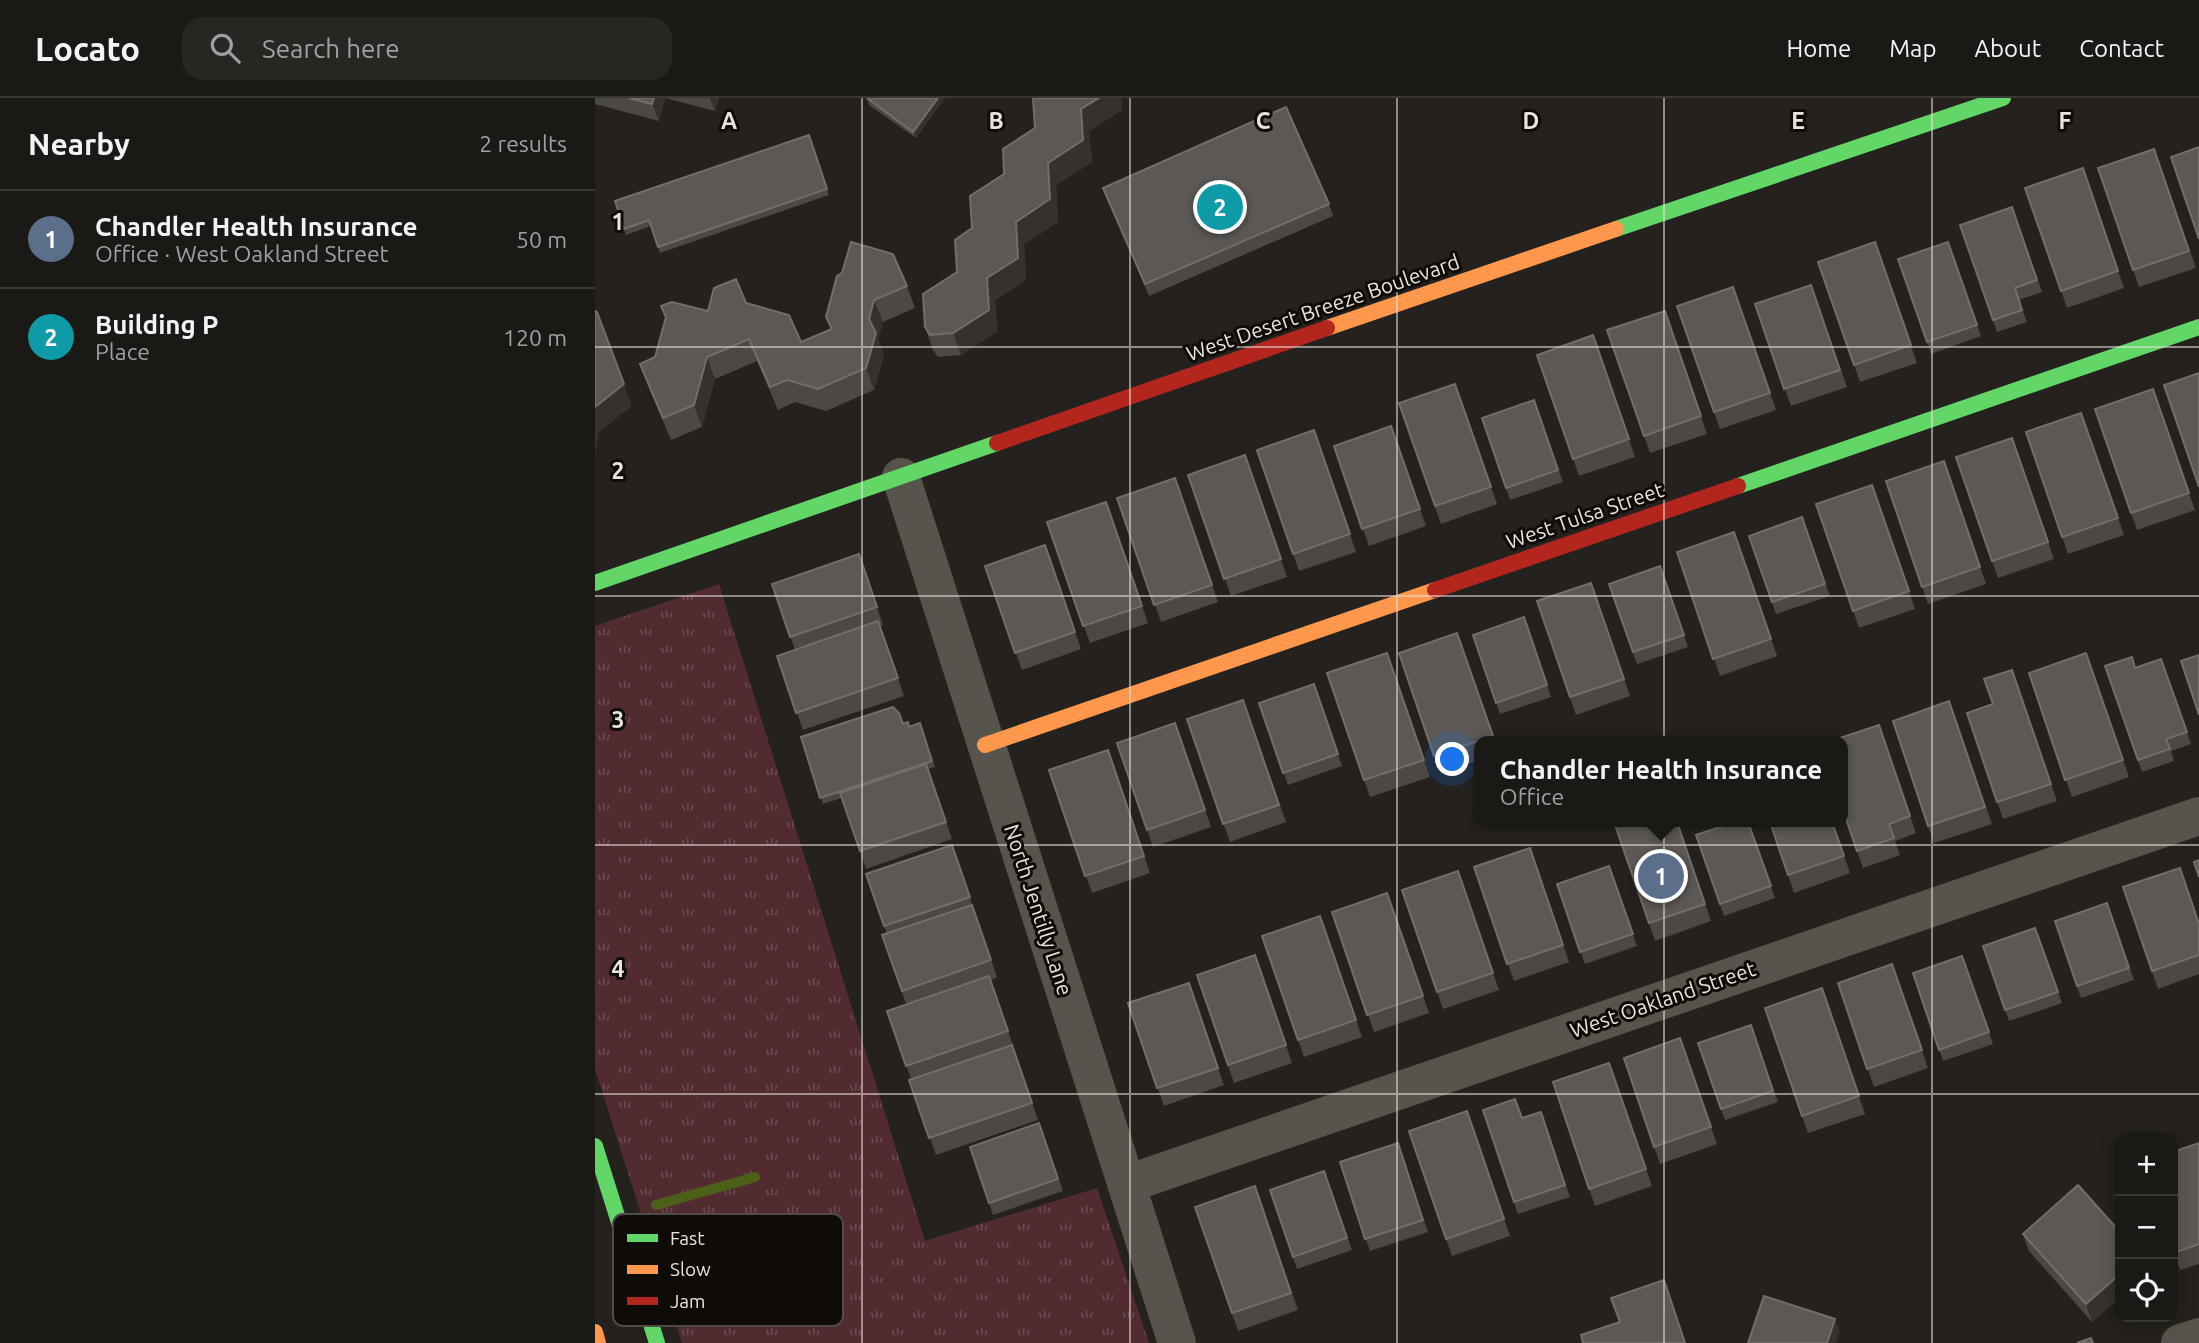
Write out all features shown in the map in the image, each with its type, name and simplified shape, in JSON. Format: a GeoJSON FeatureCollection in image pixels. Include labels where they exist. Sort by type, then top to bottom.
{"type":"FeatureCollection","features":[{"type":"Feature","properties":{"kind":"street","name":"West Desert Breeze Boulevard"},"geometry":{"type":"LineString","coordinates":[[595,583],[1473,278],[2003,98]]}},
{"type":"Feature","properties":{"kind":"street","name":"West Tulsa Street"},"geometry":{"type":"LineString","coordinates":[[985,745],[2199,327]]}},
{"type":"Feature","properties":{"kind":"street","name":"North Jentilly Lane"},"geometry":{"type":"LineString","coordinates":[[901,477],[1177,1343]]}},
{"type":"Feature","properties":{"kind":"street","name":"West Oakland Street"},"geometry":{"type":"LineString","coordinates":[[1127,1184],[2199,816]]}},
{"type":"Feature","properties":{"kind":"street"},"geometry":{"type":"LineString","coordinates":[[595,1146],[616,1214]]}},
{"type":"Feature","properties":{"kind":"street"},"geometry":{"type":"LineString","coordinates":[[652,1326],[657,1343]]}},
{"type":"Feature","properties":{"kind":"street"},"geometry":{"type":"LineString","coordinates":[[595,1332],[598,1343]]}},
{"type":"Feature","properties":{"kind":"street"},"geometry":{"type":"LineString","coordinates":[[2180,1343],[2199,1337]]}},
{"type":"Feature","properties":{"kind":"green space"},"geometry":{"type":"Polygon","coordinates":[[[719,584],[925,1241],[1097,1188],[1149,1343],[682,1343],[677,1326],[843,1326],[843,1214],[641,1214],[595,1069],[595,626],[719,584]]]}},
{"type":"Feature","properties":{"kind":"building"},"geometry":{"type":"Polygon","coordinates":[[[629,98],[654,98],[652,104],[629,98]]]}},
{"type":"Feature","properties":{"kind":"building"},"geometry":{"type":"Polygon","coordinates":[[[867,98],[938,98],[913,132],[867,98]]]}},
{"type":"Feature","properties":{"kind":"building"},"geometry":{"type":"Polygon","coordinates":[[[1033,98],[1099,98],[1081,109],[1083,140],[1048,163],[1050,199],[1016,222],[1018,258],[987,278],[989,310],[953,333],[930,335],[925,327],[923,294],[957,272],[955,240],[972,228],[970,196],[1004,174],[1003,149],[1035,128],[1033,98]]]}},
{"type":"Feature","properties":{"kind":"building"},"geometry":{"type":"Polygon","coordinates":[[[1286,107],[1329,204],[1145,284],[1103,188],[1286,107]]]}},
{"type":"Feature","properties":{"kind":"building"},"geometry":{"type":"Polygon","coordinates":[[[809,135],[827,189],[658,247],[649,220],[624,229],[615,201],[809,135]]]}},
{"type":"Feature","properties":{"kind":"building"},"geometry":{"type":"Polygon","coordinates":[[[2199,147],[2199,239],[2171,157],[2199,147]]]}},
{"type":"Feature","properties":{"kind":"building"},"geometry":{"type":"Polygon","coordinates":[[[2154,149],[2189,251],[2133,270],[2098,168],[2154,149]]]}},
{"type":"Feature","properties":{"kind":"building"},"geometry":{"type":"Polygon","coordinates":[[[2083,168],[2118,271],[2061,291],[2025,188],[2083,168]]]}},
{"type":"Feature","properties":{"kind":"building"},"geometry":{"type":"Polygon","coordinates":[[[2012,207],[2037,280],[2015,288],[2022,310],[1993,320],[1960,225],[2012,207]]]}},
{"type":"Feature","properties":{"kind":"building"},"geometry":{"type":"Polygon","coordinates":[[[851,242],[893,254],[907,286],[874,300],[869,319],[876,333],[866,368],[818,389],[787,380],[770,387],[749,339],[707,357],[694,405],[663,418],[640,364],[655,357],[666,317],[661,306],[672,302],[708,311],[714,288],[736,279],[746,303],[789,315],[801,342],[832,329],[826,317],[837,276],[842,273],[851,242]]]}},
{"type":"Feature","properties":{"kind":"building"},"geometry":{"type":"Polygon","coordinates":[[[1875,242],[1911,345],[1854,365],[1818,262],[1875,242]]]}},
{"type":"Feature","properties":{"kind":"building"},"geometry":{"type":"Polygon","coordinates":[[[1948,242],[1977,325],[1927,342],[1898,259],[1948,242]]]}},
{"type":"Feature","properties":{"kind":"building"},"geometry":{"type":"Polygon","coordinates":[[[1811,285],[1840,370],[1784,389],[1755,304],[1811,285]]]}},
{"type":"Feature","properties":{"kind":"building"},"geometry":{"type":"Polygon","coordinates":[[[1733,287],[1770,393],[1714,412],[1677,306],[1733,287]]]}},
{"type":"Feature","properties":{"kind":"building"},"geometry":{"type":"Polygon","coordinates":[[[595,311],[624,384],[595,407],[595,311]]]}},
{"type":"Feature","properties":{"kind":"building"},"geometry":{"type":"Polygon","coordinates":[[[1665,311],[1701,416],[1644,436],[1607,330],[1665,311]]]}},
{"type":"Feature","properties":{"kind":"building"},"geometry":{"type":"Polygon","coordinates":[[[1593,335],[1629,439],[1573,459],[1537,355],[1593,335]]]}},
{"type":"Feature","properties":{"kind":"building"},"geometry":{"type":"Polygon","coordinates":[[[2199,373],[2199,487],[2164,385],[2199,373]]]}},
{"type":"Feature","properties":{"kind":"building"},"geometry":{"type":"Polygon","coordinates":[[[1455,384],[1491,487],[1435,506],[1399,403],[1455,384]]]}},
{"type":"Feature","properties":{"kind":"building"},"geometry":{"type":"Polygon","coordinates":[[[2153,389],[2189,493],[2131,513],[2095,409],[2153,389]]]}},
{"type":"Feature","properties":{"kind":"building"},"geometry":{"type":"Polygon","coordinates":[[[1534,400],[1558,470],[1506,488],[1482,418],[1534,400]]]}},
{"type":"Feature","properties":{"kind":"building"},"geometry":{"type":"Polygon","coordinates":[[[2081,413],[2118,518],[2062,537],[2026,432],[2081,413]]]}},
{"type":"Feature","properties":{"kind":"building"},"geometry":{"type":"Polygon","coordinates":[[[1391,426],[1420,509],[1362,529],[1334,446],[1391,426]]]}},
{"type":"Feature","properties":{"kind":"building"},"geometry":{"type":"Polygon","coordinates":[[[1314,430],[1350,534],[1293,554],[1257,450],[1314,430]]]}},
{"type":"Feature","properties":{"kind":"building"},"geometry":{"type":"Polygon","coordinates":[[[2012,438],[2048,542],[1992,561],[1956,457],[2012,438]]]}},
{"type":"Feature","properties":{"kind":"building"},"geometry":{"type":"Polygon","coordinates":[[[1245,455],[1281,559],[1224,579],[1188,475],[1245,455]]]}},
{"type":"Feature","properties":{"kind":"building"},"geometry":{"type":"Polygon","coordinates":[[[1944,461],[1980,567],[1922,587],[1886,481],[1944,461]]]}},
{"type":"Feature","properties":{"kind":"building"},"geometry":{"type":"Polygon","coordinates":[[[1175,478],[1212,585],[1154,605],[1117,498],[1175,478]]]}},
{"type":"Feature","properties":{"kind":"building"},"geometry":{"type":"Polygon","coordinates":[[[1872,485],[1909,591],[1853,611],[1816,504],[1872,485]]]}},
{"type":"Feature","properties":{"kind":"building"},"geometry":{"type":"Polygon","coordinates":[[[1106,502],[1142,606],[1083,626],[1047,522],[1106,502]]]}},
{"type":"Feature","properties":{"kind":"building"},"geometry":{"type":"Polygon","coordinates":[[[1802,517],[1825,584],[1772,602],[1749,536],[1802,517]]]}},
{"type":"Feature","properties":{"kind":"building"},"geometry":{"type":"Polygon","coordinates":[[[1734,532],[1771,639],[1713,659],[1677,552],[1734,532]]]}},
{"type":"Feature","properties":{"kind":"building"},"geometry":{"type":"Polygon","coordinates":[[[1045,545],[1075,632],[1015,653],[985,566],[1045,545]]]}},
{"type":"Feature","properties":{"kind":"building"},"geometry":{"type":"Polygon","coordinates":[[[859,554],[877,607],[790,637],[772,584],[859,554]]]}},
{"type":"Feature","properties":{"kind":"building"},"geometry":{"type":"Polygon","coordinates":[[[1660,566],[1684,635],[1633,652],[1609,584],[1660,566]]]}},
{"type":"Feature","properties":{"kind":"building"},"geometry":{"type":"Polygon","coordinates":[[[1591,583],[1624,679],[1570,697],[1537,601],[1591,583]]]}},
{"type":"Feature","properties":{"kind":"building"},"geometry":{"type":"Polygon","coordinates":[[[1524,617],[1547,685],[1496,703],[1473,635],[1524,617]]]}},
{"type":"Feature","properties":{"kind":"building"},"geometry":{"type":"Polygon","coordinates":[[[878,621],[898,678],[796,713],[777,656],[878,621]]]}},
{"type":"Feature","properties":{"kind":"building"},"geometry":{"type":"Polygon","coordinates":[[[1457,633],[1493,736],[1474,736],[1474,742],[1434,756],[1399,653],[1457,633]]]}},
{"type":"Feature","properties":{"kind":"building"},"geometry":{"type":"Polygon","coordinates":[[[1387,653],[1424,760],[1364,780],[1327,673],[1387,653]]]}},
{"type":"Feature","properties":{"kind":"building"},"geometry":{"type":"Polygon","coordinates":[[[2086,653],[2123,760],[2065,780],[2029,673],[2086,653]]]}},
{"type":"Feature","properties":{"kind":"building"},"geometry":{"type":"Polygon","coordinates":[[[2199,655],[2199,715],[2181,661],[2199,655]]]}},
{"type":"Feature","properties":{"kind":"building"},"geometry":{"type":"Polygon","coordinates":[[[2132,657],[2135,668],[2161,659],[2187,732],[2166,739],[2170,749],[2138,760],[2105,666],[2132,657]]]}},
{"type":"Feature","properties":{"kind":"building"},"geometry":{"type":"Polygon","coordinates":[[[2012,670],[2051,784],[1997,802],[1967,713],[1993,704],[1984,679],[2012,670]]]}},
{"type":"Feature","properties":{"kind":"building"},"geometry":{"type":"Polygon","coordinates":[[[1314,684],[1338,754],[1283,773],[1259,703],[1314,684]]]}},
{"type":"Feature","properties":{"kind":"building"},"geometry":{"type":"Polygon","coordinates":[[[1243,700],[1279,805],[1223,824],[1187,719],[1243,700]]]}},
{"type":"Feature","properties":{"kind":"building"},"geometry":{"type":"Polygon","coordinates":[[[1949,701],[1985,807],[1928,826],[1893,721],[1949,701]]]}},
{"type":"Feature","properties":{"kind":"building"},"geometry":{"type":"Polygon","coordinates":[[[893,707],[899,713],[903,724],[908,722],[909,727],[920,723],[932,761],[820,798],[801,737],[893,707]]]}},
{"type":"Feature","properties":{"kind":"building"},"geometry":{"type":"Polygon","coordinates":[[[1175,723],[1205,810],[1147,830],[1117,743],[1175,723]]]}},
{"type":"Feature","properties":{"kind":"building"},"geometry":{"type":"Polygon","coordinates":[[[1879,725],[1910,816],[1889,824],[1894,838],[1857,851],[1848,825],[1846,736],[1879,725]]]}},
{"type":"Feature","properties":{"kind":"building"},"geometry":{"type":"Polygon","coordinates":[[[1108,750],[1144,856],[1085,876],[1049,770],[1108,750]]]}},
{"type":"Feature","properties":{"kind":"building"},"geometry":{"type":"Polygon","coordinates":[[[926,764],[946,822],[860,851],[840,793],[926,764]]]}},
{"type":"Feature","properties":{"kind":"building"},"geometry":{"type":"Polygon","coordinates":[[[1616,827],[1679,827],[1705,904],[1649,923],[1616,827]]]}},
{"type":"Feature","properties":{"kind":"building"},"geometry":{"type":"Polygon","coordinates":[[[1720,827],[1750,827],[1771,886],[1720,904],[1696,835],[1720,827]]]}},
{"type":"Feature","properties":{"kind":"building"},"geometry":{"type":"Polygon","coordinates":[[[1772,827],[1834,827],[1844,856],[1788,875],[1772,827]]]}},
{"type":"Feature","properties":{"kind":"building"},"geometry":{"type":"Polygon","coordinates":[[[952,845],[970,897],[884,926],[866,874],[952,845]]]}},
{"type":"Feature","properties":{"kind":"building"},"geometry":{"type":"Polygon","coordinates":[[[1530,848],[1563,945],[1507,964],[1474,867],[1530,848]]]}},
{"type":"Feature","properties":{"kind":"building"},"geometry":{"type":"Polygon","coordinates":[[[2199,860],[2199,877],[2194,862],[2199,860]]]}},
{"type":"Feature","properties":{"kind":"building"},"geometry":{"type":"Polygon","coordinates":[[[1609,866],[1633,934],[1580,952],[1557,884],[1609,866]]]}},
{"type":"Feature","properties":{"kind":"building"},"geometry":{"type":"Polygon","coordinates":[[[2180,868],[2199,924],[2199,955],[2152,971],[2123,887],[2180,868]]]}},
{"type":"Feature","properties":{"kind":"building"},"geometry":{"type":"Polygon","coordinates":[[[1458,871],[1493,973],[1437,992],[1402,890],[1458,871]]]}},
{"type":"Feature","properties":{"kind":"building"},"geometry":{"type":"Polygon","coordinates":[[[1387,893],[1423,996],[1367,1015],[1332,912],[1387,893]]]}},
{"type":"Feature","properties":{"kind":"building"},"geometry":{"type":"Polygon","coordinates":[[[2107,903],[2129,968],[2077,986],[2055,921],[2107,903]]]}},
{"type":"Feature","properties":{"kind":"building"},"geometry":{"type":"Polygon","coordinates":[[[972,905],[991,960],[902,991],[882,935],[972,905]]]}},
{"type":"Feature","properties":{"kind":"building"},"geometry":{"type":"Polygon","coordinates":[[[1320,916],[1356,1020],[1298,1040],[1262,936],[1320,916]]]}},
{"type":"Feature","properties":{"kind":"building"},"geometry":{"type":"Polygon","coordinates":[[[2035,928],[2058,992],[2005,1010],[1983,946],[2035,928]]]}},
{"type":"Feature","properties":{"kind":"building"},"geometry":{"type":"Polygon","coordinates":[[[1255,955],[1286,1045],[1228,1065],[1197,975],[1255,955]]]}},
{"type":"Feature","properties":{"kind":"building"},"geometry":{"type":"Polygon","coordinates":[[[1962,956],[1989,1032],[1939,1050],[1913,973],[1962,956]]]}},
{"type":"Feature","properties":{"kind":"building"},"geometry":{"type":"Polygon","coordinates":[[[1892,964],[1922,1050],[1867,1069],[1838,983],[1892,964]]]}},
{"type":"Feature","properties":{"kind":"building"},"geometry":{"type":"Polygon","coordinates":[[[989,976],[1008,1031],[906,1066],[887,1011],[989,976]]]}},
{"type":"Feature","properties":{"kind":"building"},"geometry":{"type":"Polygon","coordinates":[[[1189,983],[1218,1068],[1157,1088],[1128,1003],[1189,983]]]}},
{"type":"Feature","properties":{"kind":"building"},"geometry":{"type":"Polygon","coordinates":[[[1822,988],[1859,1096],[1802,1116],[1765,1008],[1822,988]]]}},
{"type":"Feature","properties":{"kind":"building"},"geometry":{"type":"Polygon","coordinates":[[[1751,1025],[1773,1091],[1721,1109],[1698,1043],[1751,1025]]]}},
{"type":"Feature","properties":{"kind":"building"},"geometry":{"type":"Polygon","coordinates":[[[1680,1038],[1711,1127],[1654,1147],[1624,1058],[1680,1038]]]}},
{"type":"Feature","properties":{"kind":"building"},"geometry":{"type":"Polygon","coordinates":[[[1012,1045],[1032,1103],[929,1138],[909,1080],[1012,1045]]]}},
{"type":"Feature","properties":{"kind":"building"},"geometry":{"type":"Polygon","coordinates":[[[1609,1063],[1646,1169],[1589,1189],[1553,1082],[1609,1063]]]}},
{"type":"Feature","properties":{"kind":"building"},"geometry":{"type":"Polygon","coordinates":[[[1515,1099],[1522,1118],[1541,1112],[1565,1185],[1514,1202],[1483,1110],[1515,1099]]]}},
{"type":"Feature","properties":{"kind":"building"},"geometry":{"type":"Polygon","coordinates":[[[1467,1111],[1504,1219],[1446,1239],[1409,1131],[1467,1111]]]}},
{"type":"Feature","properties":{"kind":"building"},"geometry":{"type":"Polygon","coordinates":[[[1039,1123],[1058,1179],[989,1203],[970,1147],[1039,1123]]]}},
{"type":"Feature","properties":{"kind":"building"},"geometry":{"type":"Polygon","coordinates":[[[1398,1143],[1423,1220],[1365,1239],[1340,1162],[1398,1143]]]}},
{"type":"Feature","properties":{"kind":"building"},"geometry":{"type":"Polygon","coordinates":[[[2199,1143],[2199,1244],[2178,1252],[2178,1196],[2178,1150],[2199,1143]]]}},
{"type":"Feature","properties":{"kind":"building"},"geometry":{"type":"Polygon","coordinates":[[[1324,1171],[1347,1238],[1293,1257],[1270,1190],[1324,1171]]]}},
{"type":"Feature","properties":{"kind":"building"},"geometry":{"type":"Polygon","coordinates":[[[2078,1185],[2115,1226],[2115,1278],[2086,1304],[2023,1234],[2078,1185]]]}},
{"type":"Feature","properties":{"kind":"building"},"geometry":{"type":"Polygon","coordinates":[[[1255,1186],[1291,1293],[1232,1313],[1195,1207],[1255,1186]]]}},
{"type":"Feature","properties":{"kind":"building"},"geometry":{"type":"Polygon","coordinates":[[[1664,1280],[1685,1343],[1583,1343],[1581,1335],[1620,1322],[1611,1298],[1664,1280]]]}},
{"type":"Feature","properties":{"kind":"building"},"geometry":{"type":"Polygon","coordinates":[[[1764,1296],[1835,1319],[1827,1343],[1748,1343],[1764,1296]]]}},
{"type":"Feature","properties":{"kind":"building"},"geometry":{"type":"Polygon","coordinates":[[[2091,1338],[2093,1343],[2077,1343],[2091,1338]]]}},
{"type":"Feature","properties":{"kind":"waterway"},"geometry":{"type":"LineString","coordinates":[[656,1205],[755,1177]]}},
{"type":"Feature","properties":{"kind":"traffic: fast"},"geometry":{"type":"LineString","coordinates":[[1616,229],[2003,98]]}},
{"type":"Feature","properties":{"kind":"traffic: fast"},"geometry":{"type":"LineString","coordinates":[[1738,486],[2199,327]]}},
{"type":"Feature","properties":{"kind":"traffic: fast"},"geometry":{"type":"LineString","coordinates":[[595,583],[997,443]]}},
{"type":"Feature","properties":{"kind":"traffic: fast"},"geometry":{"type":"LineString","coordinates":[[595,1146],[616,1214]]}},
{"type":"Feature","properties":{"kind":"traffic: fast"},"geometry":{"type":"LineString","coordinates":[[652,1326],[657,1343]]}},
{"type":"Feature","properties":{"kind":"traffic: slow"},"geometry":{"type":"LineString","coordinates":[[1327,328],[1616,229]]}},
{"type":"Feature","properties":{"kind":"traffic: slow"},"geometry":{"type":"LineString","coordinates":[[985,745],[1435,590]]}},
{"type":"Feature","properties":{"kind":"traffic: slow"},"geometry":{"type":"LineString","coordinates":[[595,1332],[598,1343]]}},
{"type":"Feature","properties":{"kind":"traffic: jam"},"geometry":{"type":"LineString","coordinates":[[997,443],[1327,328]]}},
{"type":"Feature","properties":{"kind":"traffic: jam"},"geometry":{"type":"LineString","coordinates":[[1435,590],[1738,486]]}},
{"type":"Feature","properties":{"kind":"place","name":"Building P"},"geometry":{"type":"Point","coordinates":[1220,207]}},
{"type":"Feature","properties":{"kind":"place","name":"Chandler Health Insurance"},"geometry":{"type":"Point","coordinates":[1661,876]}}]}
